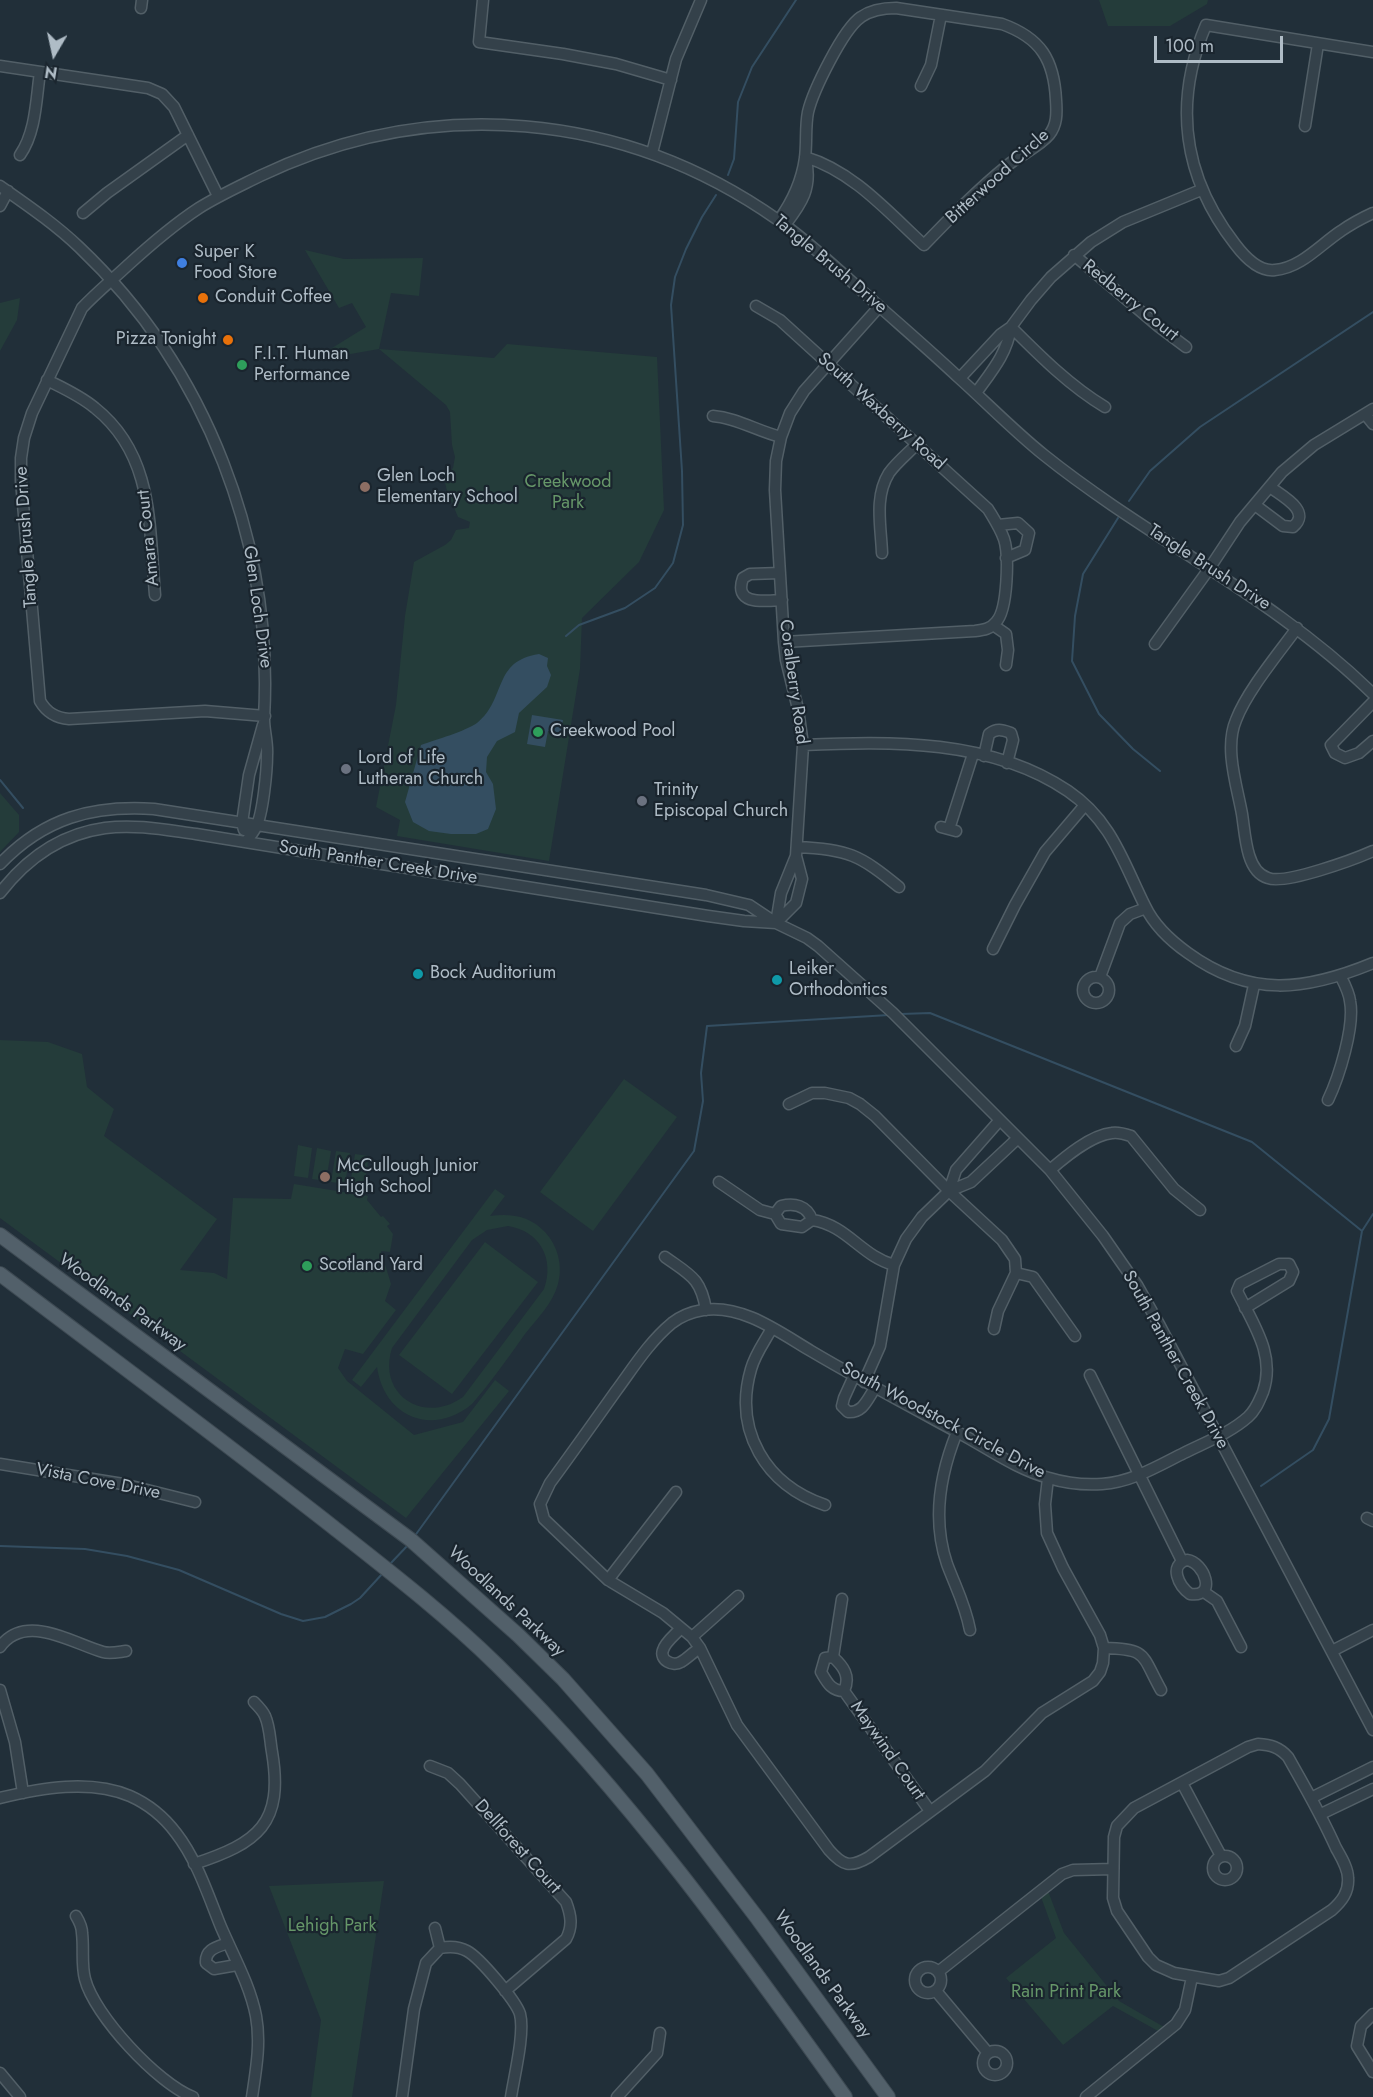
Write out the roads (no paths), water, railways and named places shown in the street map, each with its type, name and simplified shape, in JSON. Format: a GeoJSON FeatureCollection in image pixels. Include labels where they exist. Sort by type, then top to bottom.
{"type":"FeatureCollection","features":[{"type":"Feature","properties":{"kind":"main road","name":"Woodlands Parkway"},"geometry":{"type":"LineString","coordinates":[[0,1235],[422,1549],[556,1672],[647,1774],[758,1919],[888,2097]]}},
{"type":"Feature","properties":{"kind":"main road"},"geometry":{"type":"LineString","coordinates":[[0,1274],[261,1470],[398,1578],[495,1664],[536,1704],[622,1801],[675,1867],[845,2097]]}},
{"type":"Feature","properties":{"kind":"street"},"geometry":{"type":"LineString","coordinates":[[483,0],[478,42],[616,64],[671,80]]}},
{"type":"Feature","properties":{"kind":"street"},"geometry":{"type":"LineString","coordinates":[[652,153],[683,40],[701,0]]}},
{"type":"Feature","properties":{"kind":"street","name":"Bitterwood Circle"},"geometry":{"type":"LineString","coordinates":[[782,223],[805,195],[809,175],[805,157],[806,127],[811,100],[847,32],[860,17],[884,9],[1002,24],[1018,29],[1031,38],[1042,49],[1054,75],[1056,123],[1048,136],[1010,163],[972,195],[924,245],[848,178],[822,161],[805,157]]}},
{"type":"Feature","properties":{"kind":"street"},"geometry":{"type":"LineString","coordinates":[[921,86],[931,64],[941,15]]}},
{"type":"Feature","properties":{"kind":"street"},"geometry":{"type":"LineString","coordinates":[[1373,52],[1206,25],[1191,79],[1187,117],[1190,155],[1201,190],[1212,211],[1239,248],[1251,261],[1263,268],[1273,271],[1287,268],[1341,231],[1373,213]]}},
{"type":"Feature","properties":{"kind":"street"},"geometry":{"type":"LineString","coordinates":[[1305,126],[1318,44]]}},
{"type":"Feature","properties":{"kind":"street"},"geometry":{"type":"LineString","coordinates":[[0,66],[148,88],[162,94],[174,107],[218,196]]}},
{"type":"Feature","properties":{"kind":"street"},"geometry":{"type":"LineString","coordinates":[[20,155],[32,130],[40,72]]}},
{"type":"Feature","properties":{"kind":"street","name":"Tangle Brush Drive"},"geometry":{"type":"LineString","coordinates":[[264,719],[205,711],[81,719],[58,718],[45,710],[40,701],[21,481],[24,438],[32,413],[82,308],[168,230],[218,196],[309,154],[392,132],[440,126],[495,124],[549,128],[597,137],[652,153],[713,180],[782,223],[819,252],[1042,453],[1109,502],[1266,605],[1337,660],[1373,694]]}},
{"type":"Feature","properties":{"kind":"street"},"geometry":{"type":"LineString","coordinates":[[83,213],[188,135]]}},
{"type":"Feature","properties":{"kind":"street"},"geometry":{"type":"LineString","coordinates":[[0,206],[4,188]]}},
{"type":"Feature","properties":{"kind":"street","name":"Glen Loch Drive"},"geometry":{"type":"LineString","coordinates":[[4,188],[58,228],[111,280],[147,322],[183,378],[215,440],[234,491],[252,556],[260,601],[266,677],[264,719],[267,755],[257,825],[246,842]]}},
{"type":"Feature","properties":{"kind":"street"},"geometry":{"type":"LineString","coordinates":[[960,378],[1000,334],[1011,327],[1031,300],[1074,255],[1123,222],[1201,190]]}},
{"type":"Feature","properties":{"kind":"street","name":"Redberry Court"},"geometry":{"type":"LineString","coordinates":[[1074,255],[1186,347]]}},
{"type":"Feature","properties":{"kind":"street","name":"South Waxberry Road"},"geometry":{"type":"LineString","coordinates":[[756,306],[780,320],[988,509],[1005,541],[1006,558]]}},
{"type":"Feature","properties":{"kind":"street","name":"Coralberry Road"},"geometry":{"type":"LineString","coordinates":[[776,923],[796,903],[802,879],[796,851],[803,745],[784,642],[777,543],[776,461],[785,424],[796,402],[879,307]]}},
{"type":"Feature","properties":{"kind":"street"},"geometry":{"type":"LineString","coordinates":[[976,393],[996,366],[1009,343],[1011,327]]}},
{"type":"Feature","properties":{"kind":"street"},"geometry":{"type":"LineString","coordinates":[[1011,327],[1087,396],[1106,407]]}},
{"type":"Feature","properties":{"kind":"street","name":"Amara Court"},"geometry":{"type":"LineString","coordinates":[[47,380],[93,406],[109,420],[133,453],[140,470],[148,508],[155,595]]}},
{"type":"Feature","properties":{"kind":"street"},"geometry":{"type":"LineString","coordinates":[[1155,644],[1240,522],[1282,472],[1303,453],[1369,411],[1373,424]]}},
{"type":"Feature","properties":{"kind":"street"},"geometry":{"type":"LineString","coordinates":[[713,416],[729,417],[762,432],[781,437]]}},
{"type":"Feature","properties":{"kind":"street"},"geometry":{"type":"LineString","coordinates":[[882,553],[879,500],[881,489],[890,472],[916,445]]}},
{"type":"Feature","properties":{"kind":"street"},"geometry":{"type":"LineString","coordinates":[[1255,506],[1283,526],[1293,527],[1298,523],[1300,517],[1298,509],[1270,487]]}},
{"type":"Feature","properties":{"kind":"street"},"geometry":{"type":"LineString","coordinates":[[784,642],[975,631],[989,628],[1002,614],[1006,558],[1024,550],[1029,533],[1018,523],[998,525]]}},
{"type":"Feature","properties":{"kind":"street"},"geometry":{"type":"LineString","coordinates":[[780,573],[750,574],[743,578],[741,584],[743,594],[748,599],[760,602],[782,600]]}},
{"type":"Feature","properties":{"kind":"street"},"geometry":{"type":"LineString","coordinates":[[993,625],[1005,634],[1008,650],[1006,665]]}},
{"type":"Feature","properties":{"kind":"street"},"geometry":{"type":"LineString","coordinates":[[1297,628],[1248,698],[1236,720],[1232,735],[1233,761],[1249,856],[1258,874],[1270,880],[1286,879],[1348,861],[1373,851]]}},
{"type":"Feature","properties":{"kind":"street"},"geometry":{"type":"LineString","coordinates":[[1373,702],[1331,745],[1335,753],[1345,758],[1359,753],[1373,741]]}},
{"type":"Feature","properties":{"kind":"street","name":"Glen Loch Drive"},"geometry":{"type":"LineString","coordinates":[[246,842],[242,823],[251,765],[264,719]]}},
{"type":"Feature","properties":{"kind":"street"},"geometry":{"type":"LineString","coordinates":[[949,829],[979,755],[989,734],[994,730],[1011,733],[1013,740],[1007,763]]}},
{"type":"Feature","properties":{"kind":"street"},"geometry":{"type":"LineString","coordinates":[[803,745],[900,742],[940,747],[1007,763],[1057,784],[1085,805],[1107,828],[1146,908],[1169,938],[1198,961],[1230,977],[1254,985],[1288,986],[1340,975],[1373,963]]}},
{"type":"Feature","properties":{"kind":"street"},"geometry":{"type":"LineString","coordinates":[[993,949],[1045,852],[1085,805]]}},
{"type":"Feature","properties":{"kind":"street","name":"South Panther Creek Drive"},"geometry":{"type":"LineString","coordinates":[[0,864],[31,836],[75,815],[99,809],[126,807],[154,809],[706,896],[749,905],[776,923],[796,932],[818,946],[896,1016],[1050,1170],[1079,1205],[1137,1285],[1172,1347],[1373,1730]]}},
{"type":"Feature","properties":{"kind":"street","name":"South Panther Creek Drive"},"geometry":{"type":"LineString","coordinates":[[0,893],[24,865],[60,841],[104,828],[126,826],[246,842],[708,916],[776,923]]}},
{"type":"Feature","properties":{"kind":"street"},"geometry":{"type":"LineString","coordinates":[[796,851],[828,848],[852,854],[878,870],[899,887]]}},
{"type":"Feature","properties":{"kind":"street","name":"Coralberry Road"},"geometry":{"type":"LineString","coordinates":[[776,923],[781,893],[796,851]]}},
{"type":"Feature","properties":{"kind":"street"},"geometry":{"type":"LineString","coordinates":[[1100,977],[1120,923],[1130,914],[1146,908]]}},
{"type":"Feature","properties":{"kind":"street"},"geometry":{"type":"LineString","coordinates":[[1328,1100],[1337,1081],[1350,1016],[1351,1002],[1340,975]]}},
{"type":"Feature","properties":{"kind":"street"},"geometry":{"type":"LineString","coordinates":[[1236,1046],[1245,1026],[1254,985]]}},
{"type":"Feature","properties":{"kind":"street"},"geometry":{"type":"LineString","coordinates":[[789,1104],[812,1093],[837,1094],[860,1104],[1002,1240],[1015,1259],[1016,1273],[998,1311],[994,1329]]}},
{"type":"Feature","properties":{"kind":"street"},"geometry":{"type":"LineString","coordinates":[[949,1191],[956,1170],[999,1121]]}},
{"type":"Feature","properties":{"kind":"street"},"geometry":{"type":"LineString","coordinates":[[1050,1170],[1066,1156],[1099,1137],[1113,1132],[1131,1136],[1174,1189],[1200,1210]]}},
{"type":"Feature","properties":{"kind":"street"},"geometry":{"type":"LineString","coordinates":[[875,1388],[862,1409],[856,1413],[848,1412],[842,1406],[844,1398],[880,1346],[894,1265],[906,1239],[921,1217],[949,1191],[972,1182],[1017,1139]]}},
{"type":"Feature","properties":{"kind":"street"},"geometry":{"type":"LineString","coordinates":[[719,1182],[760,1210],[775,1214],[781,1224],[802,1227],[812,1220]]}},
{"type":"Feature","properties":{"kind":"street"},"geometry":{"type":"LineString","coordinates":[[775,1214],[781,1206],[800,1205],[806,1209],[812,1220],[842,1230],[867,1252],[883,1262],[894,1265]]}},
{"type":"Feature","properties":{"kind":"street"},"geometry":{"type":"LineString","coordinates":[[665,1257],[692,1276],[700,1286],[706,1310]]}},
{"type":"Feature","properties":{"kind":"street"},"geometry":{"type":"LineString","coordinates":[[1279,1264],[1289,1264],[1293,1272],[1289,1281],[1245,1308],[1237,1291],[1240,1284],[1279,1264]]}},
{"type":"Feature","properties":{"kind":"street"},"geometry":{"type":"LineString","coordinates":[[1016,1273],[1033,1277],[1075,1336]]}},
{"type":"Feature","properties":{"kind":"street","name":"South Woodstock Circle Drive"},"geometry":{"type":"LineString","coordinates":[[608,1580],[544,1519],[540,1504],[550,1483],[650,1343],[679,1318],[690,1313],[706,1310],[738,1313],[772,1328],[875,1388],[1021,1467],[1048,1478],[1082,1484],[1101,1484],[1123,1481],[1139,1475],[1218,1437],[1239,1425],[1252,1413],[1259,1401],[1268,1372],[1262,1343],[1245,1308]]}},
{"type":"Feature","properties":{"kind":"street"},"geometry":{"type":"LineString","coordinates":[[772,1328],[750,1370],[746,1416],[750,1437],[761,1457],[776,1476],[807,1499],[825,1504]]}},
{"type":"Feature","properties":{"kind":"street"},"geometry":{"type":"LineString","coordinates":[[1090,1375],[1182,1561]]}},
{"type":"Feature","properties":{"kind":"street"},"geometry":{"type":"LineString","coordinates":[[957,1432],[940,1485],[941,1538],[947,1563],[965,1606],[970,1630]]}},
{"type":"Feature","properties":{"kind":"street","name":"Vista Cove Drive"},"geometry":{"type":"LineString","coordinates":[[0,1464],[123,1484],[195,1502]]}},
{"type":"Feature","properties":{"kind":"street"},"geometry":{"type":"LineString","coordinates":[[676,1492],[608,1580],[663,1613],[692,1636],[737,1725],[829,1850],[839,1862],[847,1864],[858,1863],[868,1857],[985,1771],[1042,1713],[1093,1681],[1100,1672],[1104,1648],[1100,1635],[1063,1568],[1047,1533],[1045,1504],[1048,1478]]}},
{"type":"Feature","properties":{"kind":"street"},"geometry":{"type":"LineString","coordinates":[[1194,1560],[1198,1565],[1207,1586],[1204,1592],[1195,1595],[1185,1590],[1176,1571],[1182,1561],[1194,1560]]}},
{"type":"Feature","properties":{"kind":"street"},"geometry":{"type":"LineString","coordinates":[[1204,1592],[1217,1601],[1241,1647]]}},
{"type":"Feature","properties":{"kind":"street"},"geometry":{"type":"LineString","coordinates":[[692,1636],[738,1596]]}},
{"type":"Feature","properties":{"kind":"street","name":"Maywind Court"},"geometry":{"type":"LineString","coordinates":[[833,1657],[842,1599]]}},
{"type":"Feature","properties":{"kind":"street"},"geometry":{"type":"LineString","coordinates":[[681,1628],[663,1649],[666,1662],[674,1664],[681,1662],[700,1648]]}},
{"type":"Feature","properties":{"kind":"street"},"geometry":{"type":"LineString","coordinates":[[0,1646],[6,1638],[21,1632],[40,1630],[105,1653],[126,1651]]}},
{"type":"Feature","properties":{"kind":"street"},"geometry":{"type":"LineString","coordinates":[[1332,1651],[1373,1630]]}},
{"type":"Feature","properties":{"kind":"street"},"geometry":{"type":"LineString","coordinates":[[1104,1648],[1131,1649],[1141,1653],[1161,1690]]}},
{"type":"Feature","properties":{"kind":"street","name":"Maywind Court"},"geometry":{"type":"LineString","coordinates":[[833,1657],[843,1666],[847,1676],[847,1685],[844,1690],[837,1691],[830,1686],[821,1672],[825,1658],[833,1657]]}},
{"type":"Feature","properties":{"kind":"street"},"geometry":{"type":"LineString","coordinates":[[0,1690],[15,1742],[23,1793]]}},
{"type":"Feature","properties":{"kind":"street","name":"Maywind Court"},"geometry":{"type":"LineString","coordinates":[[844,1690],[930,1811]]}},
{"type":"Feature","properties":{"kind":"street"},"geometry":{"type":"LineString","coordinates":[[194,1864],[250,1840],[260,1831],[272,1808],[275,1782],[271,1748],[265,1715],[254,1702]]}},
{"type":"Feature","properties":{"kind":"street"},"geometry":{"type":"LineString","coordinates":[[1258,1744],[1280,1749],[1288,1757],[1311,1798],[1348,1875],[1346,1894],[1340,1903],[1229,1978],[1219,1981],[1192,1977],[1173,1973],[1156,1965],[1117,1911],[1113,1898],[1114,1837],[1117,1826],[1134,1808],[1248,1747],[1258,1744]]}},
{"type":"Feature","properties":{"kind":"street","name":"Dellforest Court"},"geometry":{"type":"LineString","coordinates":[[430,1766],[448,1773],[460,1784],[560,1894],[570,1913],[571,1930],[566,1939],[505,1991]]}},
{"type":"Feature","properties":{"kind":"street"},"geometry":{"type":"LineString","coordinates":[[1311,1798],[1373,1767]]}},
{"type":"Feature","properties":{"kind":"street"},"geometry":{"type":"LineString","coordinates":[[1182,1783],[1221,1856]]}},
{"type":"Feature","properties":{"kind":"street"},"geometry":{"type":"LineString","coordinates":[[0,1798],[47,1789],[84,1787],[115,1791],[147,1806],[165,1820],[176,1833],[194,1864],[251,1998],[258,2030],[252,2097]]}},
{"type":"Feature","properties":{"kind":"street"},"geometry":{"type":"LineString","coordinates":[[1321,1815],[1373,1790]]}},
{"type":"Feature","properties":{"kind":"street"},"geometry":{"type":"LineString","coordinates":[[938,1972],[1062,1874],[1073,1870],[1113,1869]]}},
{"type":"Feature","properties":{"kind":"street"},"geometry":{"type":"LineString","coordinates":[[76,1916],[82,1931],[85,1980],[96,2007],[114,2031],[153,2069],[171,2085],[193,2097]]}},
{"type":"Feature","properties":{"kind":"street"},"geometry":{"type":"LineString","coordinates":[[435,1928],[440,1948]]}},
{"type":"Feature","properties":{"kind":"street"},"geometry":{"type":"LineString","coordinates":[[228,1943],[209,1951],[206,1963],[214,1969],[237,1965]]}},
{"type":"Feature","properties":{"kind":"street"},"geometry":{"type":"LineString","coordinates":[[402,2097],[414,2009],[426,1963],[440,1948],[452,1946],[469,1952],[478,1959],[513,2000],[520,2014],[520,2031],[511,2097]]}},
{"type":"Feature","properties":{"kind":"street"},"geometry":{"type":"LineString","coordinates":[[930,1967],[938,1972],[941,1981],[936,1991],[926,1994],[920,1991],[915,1977],[920,1970],[930,1967]]}},
{"type":"Feature","properties":{"kind":"street"},"geometry":{"type":"LineString","coordinates":[[1086,2097],[1176,2024],[1185,2010],[1192,1977]]}},
{"type":"Feature","properties":{"kind":"street"},"geometry":{"type":"LineString","coordinates":[[936,1991],[988,2053]]}},
{"type":"Feature","properties":{"kind":"street"},"geometry":{"type":"LineString","coordinates":[[1373,2014],[1361,2026],[1357,2046],[1373,2072]]}},
{"type":"Feature","properties":{"kind":"street"},"geometry":{"type":"LineString","coordinates":[[617,2097],[657,2053],[660,2033]]}},
{"type":"Feature","properties":{"kind":"street"},"geometry":{"type":"LineString","coordinates":[[0,2073],[20,2097]]}},
{"type":"Feature","properties":{"kind":"water"},"geometry":{"type":"Polygon","coordinates":[[[539,654],[548,658],[547,666],[551,675],[547,687],[519,713],[515,732],[497,741],[487,757],[486,772],[493,784],[496,809],[488,829],[476,834],[451,834],[429,831],[413,822],[405,802],[421,745],[477,723],[493,703],[502,682],[514,664],[524,658],[539,654]]]}},
{"type":"Feature","properties":{"kind":"water","name":"Creekwood Pool"},"geometry":{"type":"Polygon","coordinates":[[[532,715],[563,720],[561,733],[548,731],[545,747],[527,744],[532,715]]]}},
{"type":"Feature","properties":{"kind":"waterway"},"geometry":{"type":"LineString","coordinates":[[728,175],[734,159],[738,102],[752,67],[796,0]]}},
{"type":"Feature","properties":{"kind":"waterway"},"geometry":{"type":"LineString","coordinates":[[566,636],[579,625],[625,608],[655,588],[673,563],[683,525],[682,471],[671,305],[675,277],[686,249],[716,195]]}},
{"type":"Feature","properties":{"kind":"waterway"},"geometry":{"type":"LineString","coordinates":[[1129,501],[1150,471],[1200,427],[1373,312]]}},
{"type":"Feature","properties":{"kind":"waterway"},"geometry":{"type":"LineString","coordinates":[[1118,518],[1083,574],[1075,616],[1072,661],[1099,714],[1133,749],[1160,771]]}},
{"type":"Feature","properties":{"kind":"waterway"},"geometry":{"type":"LineString","coordinates":[[0,780],[23,808]]}},
{"type":"Feature","properties":{"kind":"waterway"},"geometry":{"type":"LineString","coordinates":[[901,1014],[930,1013],[1252,1142],[1362,1231],[1329,1419],[1313,1450],[1261,1486]]}},
{"type":"Feature","properties":{"kind":"waterway"},"geometry":{"type":"LineString","coordinates":[[414,1537],[694,1151],[703,1101],[701,1073],[707,1026],[889,1015]]}},
{"type":"Feature","properties":{"kind":"waterway"},"geometry":{"type":"LineString","coordinates":[[1362,1231],[1373,1214]]}},
{"type":"Feature","properties":{"kind":"waterway"},"geometry":{"type":"LineString","coordinates":[[390,1564],[409,1544]]}},
{"type":"Feature","properties":{"kind":"waterway"},"geometry":{"type":"LineString","coordinates":[[0,1546],[85,1549],[127,1556],[179,1570],[281,1614],[303,1621],[325,1617],[351,1604],[360,1598],[383,1573]]}},
{"type":"Feature","properties":{"kind":"place","name":"Super K Food Store"},"geometry":{"type":"Point","coordinates":[182,263]}},
{"type":"Feature","properties":{"kind":"place","name":"Conduit Coffee"},"geometry":{"type":"Point","coordinates":[203,298]}},
{"type":"Feature","properties":{"kind":"place","name":"Pizza Tonight"},"geometry":{"type":"Point","coordinates":[228,340]}},
{"type":"Feature","properties":{"kind":"place","name":"F.I.T. Human Performance"},"geometry":{"type":"Point","coordinates":[242,365]}},
{"type":"Feature","properties":{"kind":"place","name":"Glen Loch Elementary School"},"geometry":{"type":"Point","coordinates":[365,487]}},
{"type":"Feature","properties":{"kind":"place","name":"Creekwood Pool"},"geometry":{"type":"Point","coordinates":[538,732]}},
{"type":"Feature","properties":{"kind":"place","name":"Lord of Life Lutheran Church"},"geometry":{"type":"Point","coordinates":[346,769]}},
{"type":"Feature","properties":{"kind":"place","name":"Trinity Episcopal Church"},"geometry":{"type":"Point","coordinates":[642,801]}},
{"type":"Feature","properties":{"kind":"place","name":"Bock Auditorium"},"geometry":{"type":"Point","coordinates":[418,974]}},
{"type":"Feature","properties":{"kind":"place","name":"Leiker Orthodontics"},"geometry":{"type":"Point","coordinates":[777,980]}},
{"type":"Feature","properties":{"kind":"place","name":"McCullough Junior High School"},"geometry":{"type":"Point","coordinates":[325,1177]}},
{"type":"Feature","properties":{"kind":"place","name":"Scotland Yard"},"geometry":{"type":"Point","coordinates":[307,1266]}},
{"type":"Feature","properties":{"kind":"park label","name":"Creekwood Park"},"geometry":{"type":"Point","coordinates":[568,493]}},
{"type":"Feature","properties":{"kind":"park label","name":"Lehigh Park"},"geometry":{"type":"Point","coordinates":[332,1927]}},
{"type":"Feature","properties":{"kind":"park label","name":"Rain Print Park"},"geometry":{"type":"Point","coordinates":[1066,1993]}}]}
